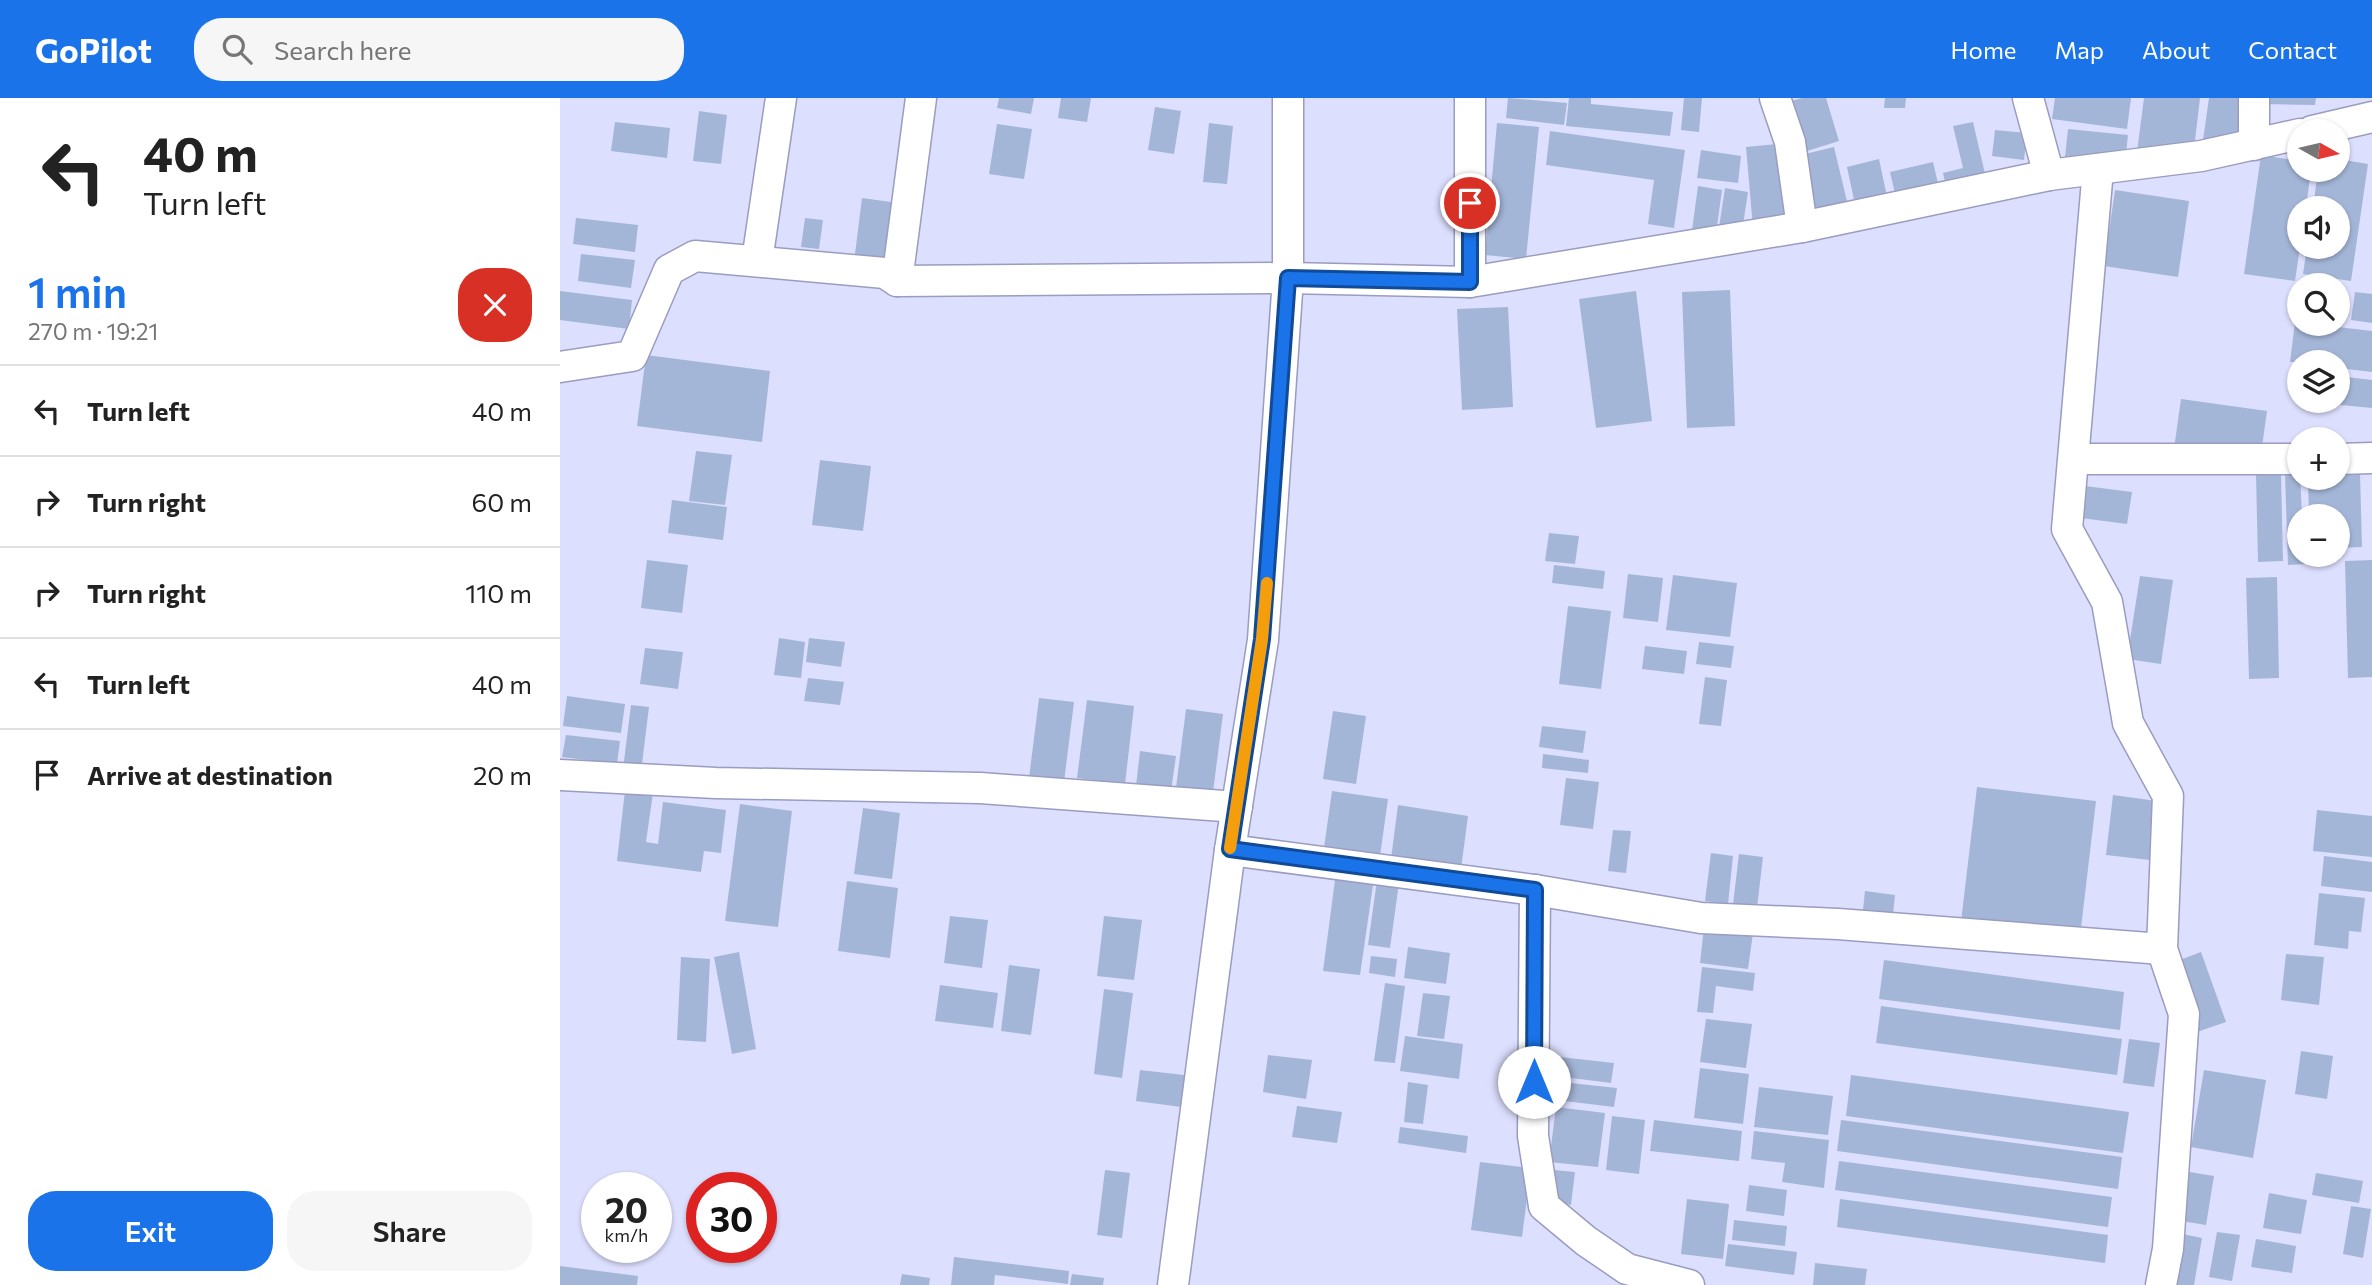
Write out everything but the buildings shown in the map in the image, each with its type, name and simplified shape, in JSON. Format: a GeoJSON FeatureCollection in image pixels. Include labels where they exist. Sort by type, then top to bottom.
{"type":"FeatureCollection","features":[{"type":"Feature","properties":{"kind":"street"},"geometry":{"type":"LineString","coordinates":[[757,261],[781,98]]}},
{"type":"Feature","properties":{"kind":"street"},"geometry":{"type":"LineString","coordinates":[[897,281],[921,98]]}},
{"type":"Feature","properties":{"kind":"street"},"geometry":{"type":"LineString","coordinates":[[1173,1285],[1230,849],[1262,639],[1288,278],[1289,98]]}},
{"type":"Feature","properties":{"kind":"street"},"geometry":{"type":"LineString","coordinates":[[1469,98],[1470,282]]}},
{"type":"Feature","properties":{"kind":"street"},"geometry":{"type":"LineString","coordinates":[[1775,98],[1790,142],[1802,227]]}},
{"type":"Feature","properties":{"kind":"street"},"geometry":{"type":"LineString","coordinates":[[2028,98],[2049,175]]}},
{"type":"Feature","properties":{"kind":"street"},"geometry":{"type":"LineString","coordinates":[[2254,98],[2254,145]]}},
{"type":"Feature","properties":{"kind":"street"},"geometry":{"type":"LineString","coordinates":[[2350,122],[2372,117]]}},
{"type":"Feature","properties":{"kind":"street"},"geometry":{"type":"LineString","coordinates":[[560,366],[632,356],[669,270],[695,256],[885,273],[897,281],[1288,278],[1470,282],[1802,227],[2049,175],[2201,156],[2287,137]]}},
{"type":"Feature","properties":{"kind":"street"},"geometry":{"type":"LineString","coordinates":[[2098,169],[2067,528],[2107,602],[2128,723],[2168,796],[2162,949],[2184,1014],[2168,1249],[2161,1285]]}},
{"type":"Feature","properties":{"kind":"street"},"geometry":{"type":"LineString","coordinates":[[2350,458],[2372,458]]}},
{"type":"Feature","properties":{"kind":"street"},"geometry":{"type":"LineString","coordinates":[[2074,459],[2287,459]]}},
{"type":"Feature","properties":{"kind":"street"},"geometry":{"type":"LineString","coordinates":[[560,775],[716,783],[980,788],[1237,807]]}},
{"type":"Feature","properties":{"kind":"street"},"geometry":{"type":"LineString","coordinates":[[1230,849],[1535,890],[1701,918],[1838,925],[2162,949]]}},
{"type":"Feature","properties":{"kind":"street"},"geometry":{"type":"LineString","coordinates":[[1535,890],[1533,1136],[1544,1206],[1586,1241],[1627,1269],[1689,1285]]}},
{"type":"Feature","properties":{"kind":"slow traffic"},"geometry":{"type":"LineString","coordinates":[[1230,848],[1262,639],[1267,583]]}},
{"type":"Feature","properties":{"kind":"route"},"geometry":{"type":"LineString","coordinates":[[1470,203],[1470,282],[1288,278],[1262,639],[1230,849],[1535,890],[1534,1082]]}}]}
